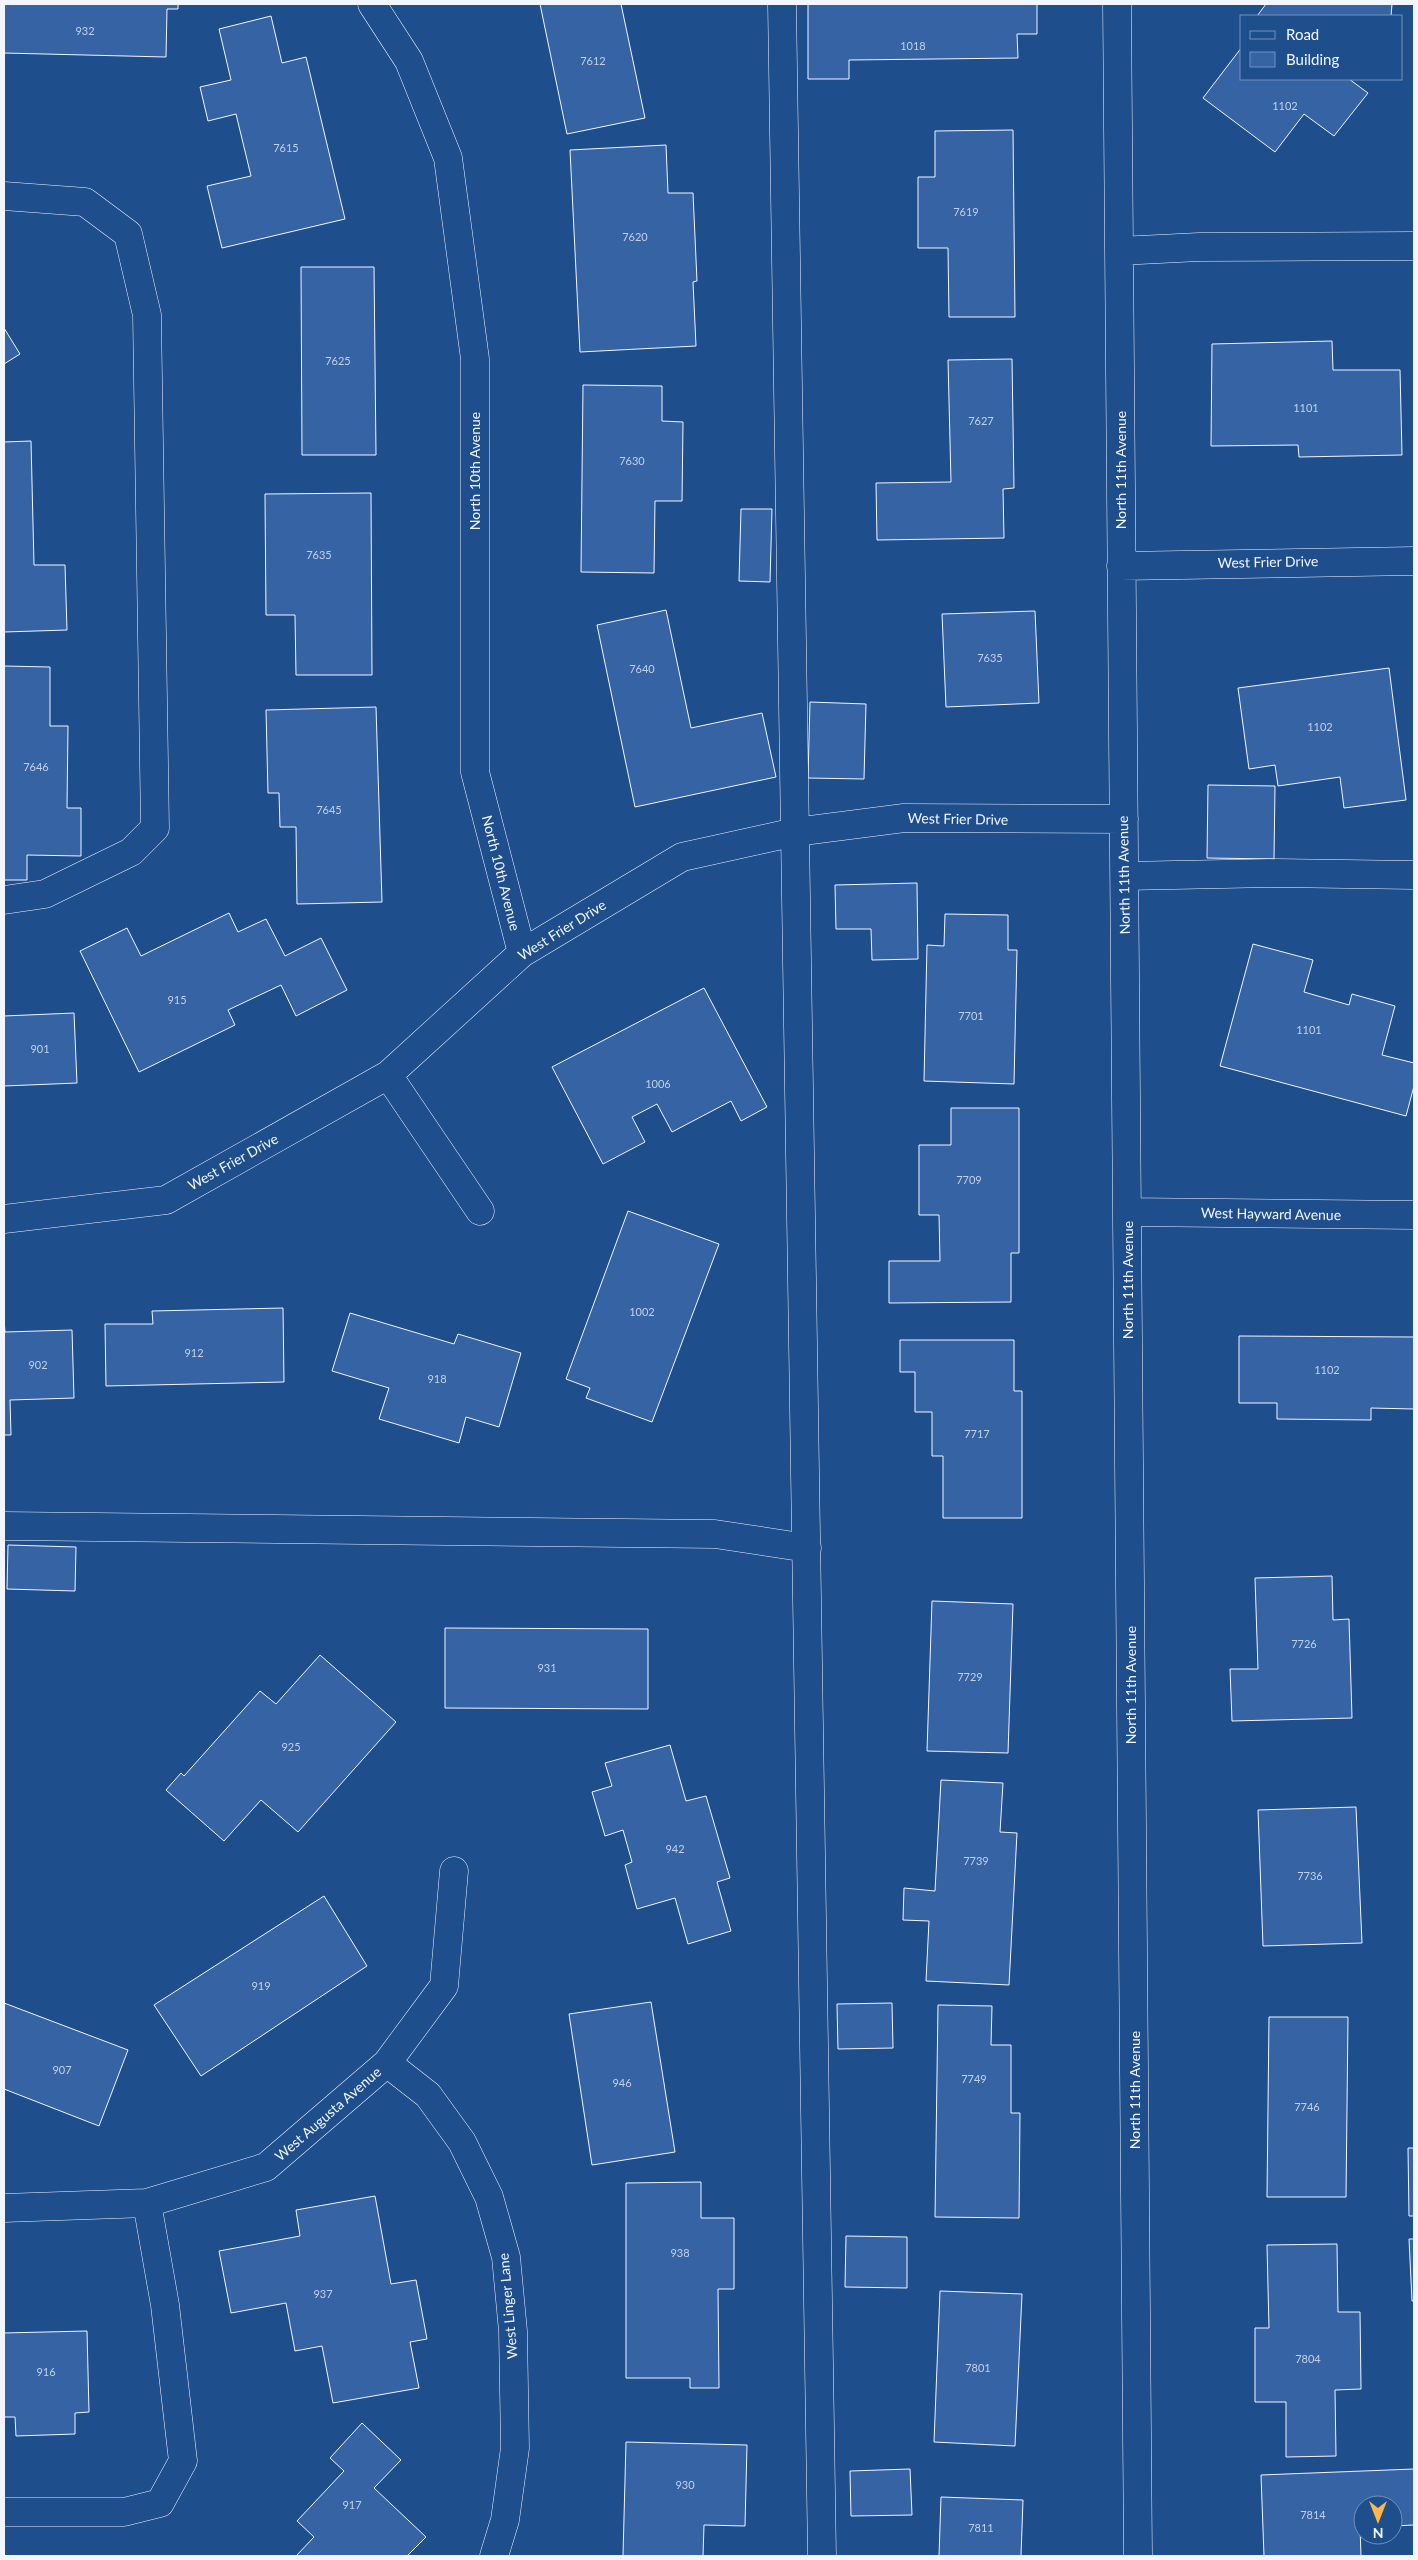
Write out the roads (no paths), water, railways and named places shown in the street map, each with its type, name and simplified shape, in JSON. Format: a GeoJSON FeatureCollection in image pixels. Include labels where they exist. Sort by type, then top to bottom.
{"type":"FeatureCollection","features":[{"type":"Feature","properties":{"kind":"street","name":"North 10th Avenue"},"geometry":{"type":"LineString","coordinates":[[372,4],[409,61],[448,158],[475,359],[475,772],[522,953]]}},
{"type":"Feature","properties":{"kind":"street"},"geometry":{"type":"LineString","coordinates":[[782,4],[822,2556]]}},
{"type":"Feature","properties":{"kind":"street","name":"North 11th Avenue"},"geometry":{"type":"LineString","coordinates":[[1117,4],[1138,2556]]}},
{"type":"Feature","properties":{"kind":"street"},"geometry":{"type":"LineString","coordinates":[[4,196],[86,202],[128,234],[147,315],[155,828],[131,852],[45,894],[4,900]]}},
{"type":"Feature","properties":{"kind":"street"},"geometry":{"type":"LineString","coordinates":[[1119,251],[1199,247],[1414,246]]}},
{"type":"Feature","properties":{"kind":"street","name":"West Frier Drive"},"geometry":{"type":"LineString","coordinates":[[1121,566],[1414,561]]}},
{"type":"Feature","properties":{"kind":"street","name":"West Frier Drive"},"geometry":{"type":"LineString","coordinates":[[4,1219],[166,1200],[388,1075],[522,953],[682,858],[795,832],[904,818],[1124,819]]}},
{"type":"Feature","properties":{"kind":"street"},"geometry":{"type":"LineString","coordinates":[[1125,876],[1277,873],[1414,875]]}},
{"type":"Feature","properties":{"kind":"street"},"geometry":{"type":"LineString","coordinates":[[388,1075],[480,1210]]}},
{"type":"Feature","properties":{"kind":"street","name":"West Hayward Avenue"},"geometry":{"type":"LineString","coordinates":[[1128,1212],[1414,1215]]}},
{"type":"Feature","properties":{"kind":"street"},"geometry":{"type":"LineString","coordinates":[[4,1526],[715,1534],[807,1548]]}},
{"type":"Feature","properties":{"kind":"street","name":"West Augusta Avenue"},"geometry":{"type":"LineString","coordinates":[[4,2208],[147,2203],[266,2167],[387,2063],[444,1986],[454,1871]]}},
{"type":"Feature","properties":{"kind":"street","name":"West Linger Lane"},"geometry":{"type":"LineString","coordinates":[[387,2063],[428,2095],[462,2142],[489,2197],[506,2258],[514,2331],[515,2448],[505,2520],[494,2556]]}},
{"type":"Feature","properties":{"kind":"street"},"geometry":{"type":"LineString","coordinates":[[4,2512],[124,2512],[160,2503],[183,2461],[165,2305],[147,2203]]}}]}
